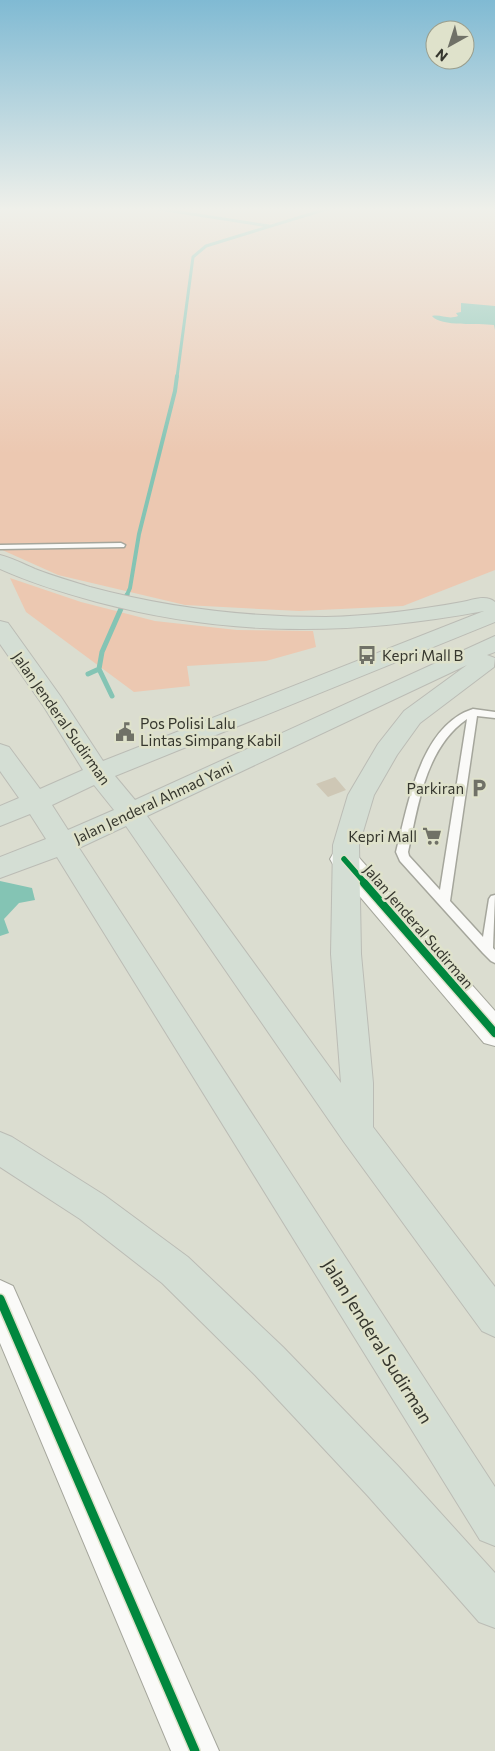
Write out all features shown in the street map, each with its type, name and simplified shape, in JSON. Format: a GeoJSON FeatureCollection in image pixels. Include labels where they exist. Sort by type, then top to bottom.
{"type":"FeatureCollection","features":[{"type":"Feature","properties":{"kind":"highway"},"geometry":{"type":"LineString","coordinates":[[5,554],[46,580],[94,595],[137,607],[237,621],[283,624],[402,617],[455,610],[495,602]]}},
{"type":"Feature","properties":{"kind":"highway"},"geometry":{"type":"LineString","coordinates":[[0,816],[36,802],[98,773],[495,614]]}},
{"type":"Feature","properties":{"kind":"highway","name":"Jalan Jenderal Sudirman"},"geometry":{"type":"LineString","coordinates":[[0,628],[53,702],[98,773],[131,813],[356,1131],[483,1290],[495,1318]]}},
{"type":"Feature","properties":{"kind":"highway","name":"Jalan Jenderal Ahmad Yani"},"geometry":{"type":"LineString","coordinates":[[0,868],[62,844],[131,813],[495,643]]}},
{"type":"Feature","properties":{"kind":"highway"},"geometry":{"type":"LineString","coordinates":[[356,1131],[357,1083],[346,954],[344,859],[346,844],[361,795],[387,750],[412,717],[452,685],[495,655]]}},
{"type":"Feature","properties":{"kind":"highway","name":"Jalan Jenderal Sudirman"},"geometry":{"type":"LineString","coordinates":[[0,752],[36,802],[495,1525]]}},
{"type":"Feature","properties":{"kind":"highway"},"geometry":{"type":"LineString","coordinates":[[0,1148],[92,1207],[175,1270],[282,1375],[383,1481],[495,1606]]}},
{"type":"Feature","properties":{"kind":"street","name":"Jalan Jenderal Sudirman"},"geometry":{"type":"LineString","coordinates":[[344,859],[495,1033]]}},
{"type":"Feature","properties":{"kind":"street"},"geometry":{"type":"LineString","coordinates":[[0,1299],[195,1751]]}},
{"type":"Feature","properties":{"kind":"lane"},"geometry":{"type":"LineString","coordinates":[[5,554],[121,545]]}},
{"type":"Feature","properties":{"kind":"lane"},"geometry":{"type":"LineString","coordinates":[[491,954],[404,858],[402,852],[423,767],[441,738],[456,722],[473,712],[495,715]]}},
{"type":"Feature","properties":{"kind":"lane"},"geometry":{"type":"LineString","coordinates":[[444,901],[473,712]]}},
{"type":"Feature","properties":{"kind":"lane"},"geometry":{"type":"LineString","coordinates":[[491,954],[495,900]]}},
{"type":"Feature","properties":{"kind":"shaded area"},"geometry":{"type":"Polygon","coordinates":[[[0,290],[495,290],[495,570],[403,606],[299,611],[185,605],[58,575],[0,549],[0,290]]]}},
{"type":"Feature","properties":{"kind":"shaded area"},"geometry":{"type":"Polygon","coordinates":[[[10,578],[81,602],[155,621],[237,630],[313,631],[316,647],[266,661],[187,666],[190,686],[134,692],[26,612],[10,578]]]}},
{"type":"Feature","properties":{"kind":"water"},"geometry":{"type":"Polygon","coordinates":[[[461,303],[495,306],[495,330],[494,325],[443,322],[432,316],[458,316],[456,313],[461,312],[461,303]]]}},
{"type":"Feature","properties":{"kind":"water"},"geometry":{"type":"Polygon","coordinates":[[[0,881],[32,888],[35,900],[19,903],[4,919],[9,933],[0,936],[0,881]]]}},
{"type":"Feature","properties":{"kind":"building"},"geometry":{"type":"Polygon","coordinates":[[[335,777],[346,790],[328,797],[316,784],[335,777]]]}},
{"type":"Feature","properties":{"kind":"waterway"},"geometry":{"type":"LineString","coordinates":[[177,377],[189,290]]}},
{"type":"Feature","properties":{"kind":"waterway"},"geometry":{"type":"LineString","coordinates":[[126,597],[130,588],[139,534],[175,391],[177,376]]}},
{"type":"Feature","properties":{"kind":"waterway"},"geometry":{"type":"LineString","coordinates":[[99,669],[102,652],[127,595]]}},
{"type":"Feature","properties":{"kind":"waterway"},"geometry":{"type":"LineString","coordinates":[[88,674],[99,669]]}},
{"type":"Feature","properties":{"kind":"waterway"},"geometry":{"type":"LineString","coordinates":[[99,669],[112,696]]}},
{"type":"Feature","properties":{"kind":"cycle path"},"geometry":{"type":"LineString","coordinates":[[344,859],[495,1033]]}},
{"type":"Feature","properties":{"kind":"cycle path"},"geometry":{"type":"LineString","coordinates":[[0,1299],[195,1751]]}},
{"type":"Feature","properties":{"kind":"place","name":"Kepri Mall B"},"geometry":{"type":"Point","coordinates":[367,655]}},
{"type":"Feature","properties":{"kind":"place","name":"Pos Polisi Lalu Lintas Simpang Kabil"},"geometry":{"type":"Point","coordinates":[125,732]}},
{"type":"Feature","properties":{"kind":"place","name":"Parkiran"},"geometry":{"type":"Point","coordinates":[479,788]}},
{"type":"Feature","properties":{"kind":"place","name":"Kepri Mall"},"geometry":{"type":"Point","coordinates":[432,836]}}]}
